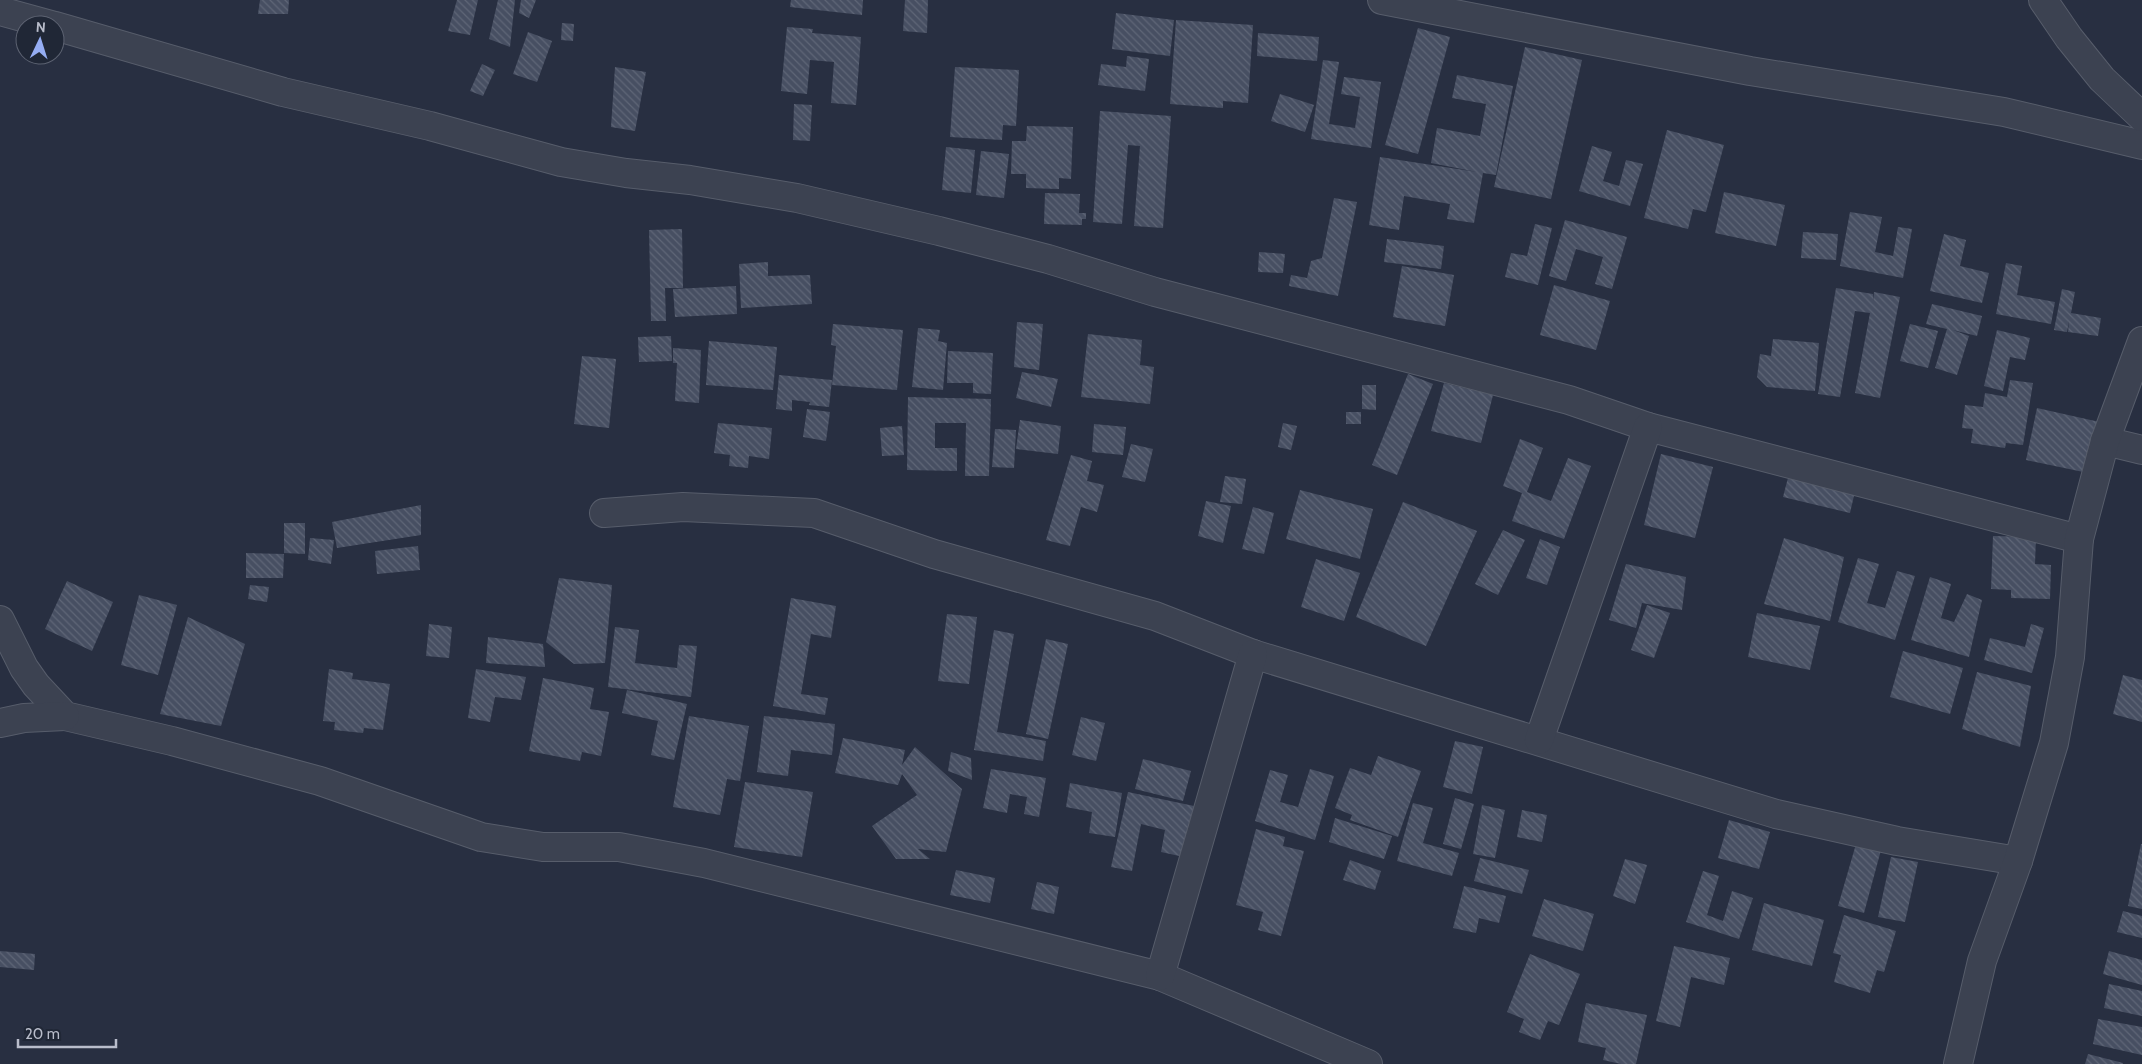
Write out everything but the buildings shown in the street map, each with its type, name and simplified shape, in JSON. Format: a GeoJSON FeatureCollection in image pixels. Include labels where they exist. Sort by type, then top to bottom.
{"type":"FeatureCollection","features":[{"type":"Feature","properties":{"kind":"street"},"geometry":{"type":"LineString","coordinates":[[1382,0],[1750,71],[2004,112],[2142,145]]}},
{"type":"Feature","properties":{"kind":"street"},"geometry":{"type":"LineString","coordinates":[[2043,0],[2069,38],[2102,79],[2142,117]]}},
{"type":"Feature","properties":{"kind":"street"},"geometry":{"type":"LineString","coordinates":[[0,11],[15,15]]}},
{"type":"Feature","properties":{"kind":"street"},"geometry":{"type":"LineString","coordinates":[[65,29],[283,92],[430,126],[561,162],[626,173],[690,180],[797,198],[958,236],[1048,259],[1155,292],[1569,400],[1648,427],[2079,539]]}},
{"type":"Feature","properties":{"kind":"street"},"geometry":{"type":"LineString","coordinates":[[1958,1064],[1982,961],[2018,860],[2054,743],[2070,657],[2079,539],[2105,441],[2142,340]]}},
{"type":"Feature","properties":{"kind":"street"},"geometry":{"type":"LineString","coordinates":[[1539,740],[1648,427]]}},
{"type":"Feature","properties":{"kind":"street"},"geometry":{"type":"LineString","coordinates":[[2105,441],[2142,450]]}},
{"type":"Feature","properties":{"kind":"street"},"geometry":{"type":"LineString","coordinates":[[604,513],[682,508],[814,513],[934,554],[1155,616],[1253,654],[1776,814],[1897,841],[2018,860]]}},
{"type":"Feature","properties":{"kind":"street"},"geometry":{"type":"LineString","coordinates":[[0,620],[24,668],[36,685],[65,716]]}},
{"type":"Feature","properties":{"kind":"street"},"geometry":{"type":"LineString","coordinates":[[1160,976],[1253,654]]}},
{"type":"Feature","properties":{"kind":"street"},"geometry":{"type":"LineString","coordinates":[[0,723],[24,718],[65,716],[172,741],[320,781],[481,838],[542,847],[619,847],[704,863],[1160,976],[1368,1064]]}}]}
